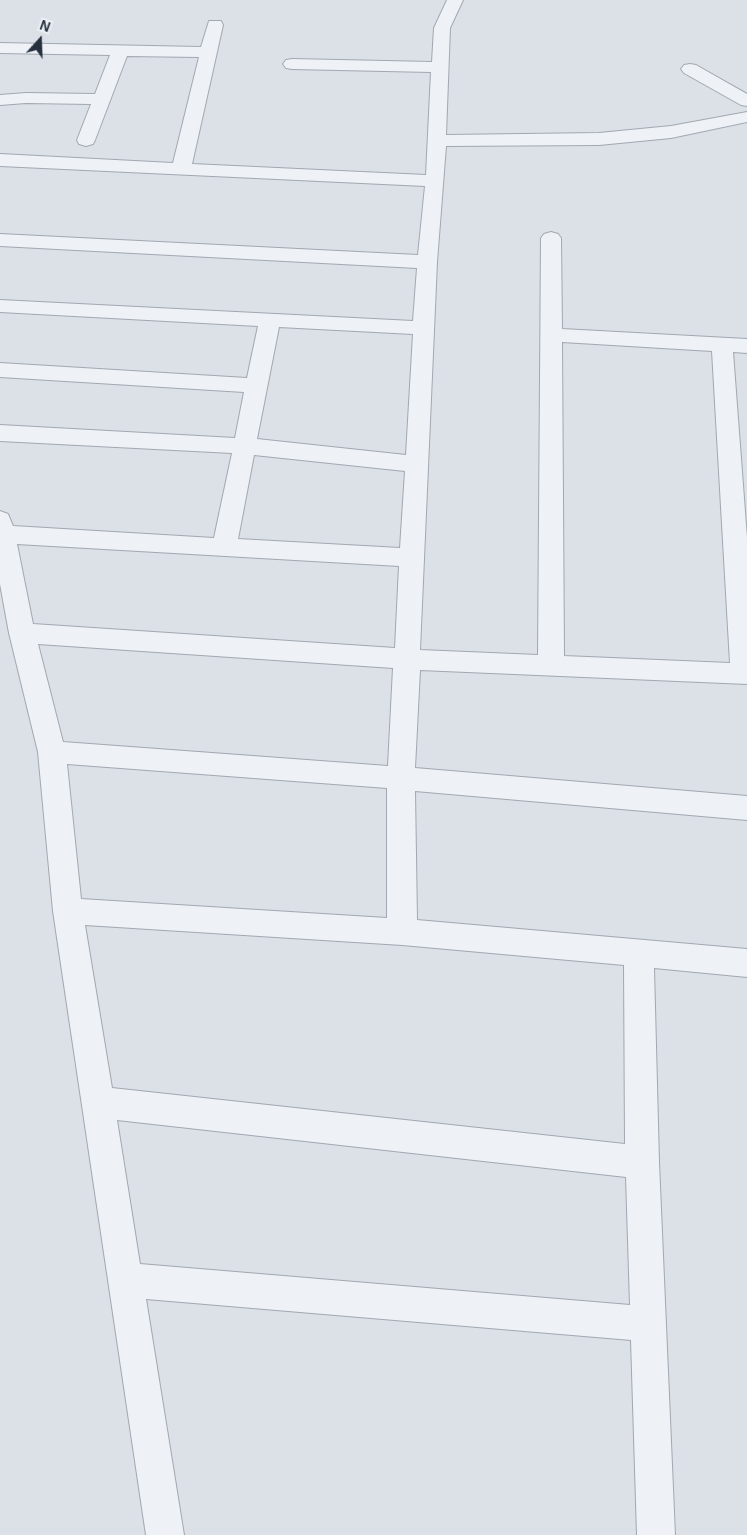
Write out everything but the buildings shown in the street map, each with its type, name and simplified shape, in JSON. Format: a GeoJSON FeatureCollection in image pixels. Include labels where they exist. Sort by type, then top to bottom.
{"type":"FeatureCollection","features":[{"type":"Feature","properties":{"kind":"street"},"geometry":{"type":"LineString","coordinates":[[402,932],[401,778],[427,262],[434,181],[442,28],[455,0]]}},
{"type":"Feature","properties":{"kind":"street"},"geometry":{"type":"LineString","coordinates":[[181,169],[215,25]]}},
{"type":"Feature","properties":{"kind":"street"},"geometry":{"type":"LineString","coordinates":[[0,48],[209,52]]}},
{"type":"Feature","properties":{"kind":"street"},"geometry":{"type":"LineString","coordinates":[[86,140],[121,49]]}},
{"type":"Feature","properties":{"kind":"street"},"geometry":{"type":"LineString","coordinates":[[292,64],[440,67]]}},
{"type":"Feature","properties":{"kind":"street"},"geometry":{"type":"LineString","coordinates":[[690,69],[747,104]]}},
{"type":"Feature","properties":{"kind":"street"},"geometry":{"type":"LineString","coordinates":[[0,100],[26,98],[103,99]]}},
{"type":"Feature","properties":{"kind":"street"},"geometry":{"type":"LineString","coordinates":[[436,141],[599,139],[671,132],[747,104]]}},
{"type":"Feature","properties":{"kind":"street"},"geometry":{"type":"LineString","coordinates":[[0,160],[434,181]]}},
{"type":"Feature","properties":{"kind":"street"},"geometry":{"type":"LineString","coordinates":[[551,238],[551,665]]}},
{"type":"Feature","properties":{"kind":"street"},"geometry":{"type":"LineString","coordinates":[[0,240],[427,262]]}},
{"type":"Feature","properties":{"kind":"street"},"geometry":{"type":"LineString","coordinates":[[0,306],[424,328]]}},
{"type":"Feature","properties":{"kind":"street"},"geometry":{"type":"LineString","coordinates":[[224,547],[246,446],[270,320]]}},
{"type":"Feature","properties":{"kind":"street"},"geometry":{"type":"LineString","coordinates":[[551,335],[747,346]]}},
{"type":"Feature","properties":{"kind":"street"},"geometry":{"type":"LineString","coordinates":[[22,633],[407,659],[746,674],[722,345]]}},
{"type":"Feature","properties":{"kind":"street"},"geometry":{"type":"LineString","coordinates":[[0,370],[257,386]]}},
{"type":"Feature","properties":{"kind":"street"},"geometry":{"type":"LineString","coordinates":[[0,433],[246,446],[416,464]]}},
{"type":"Feature","properties":{"kind":"street"},"geometry":{"type":"LineString","coordinates":[[165,1535],[68,911],[52,752],[22,633],[1,527],[224,547],[412,558]]}},
{"type":"Feature","properties":{"kind":"street"},"geometry":{"type":"LineString","coordinates":[[52,752],[401,778],[747,808]]}},
{"type":"Feature","properties":{"kind":"street"},"geometry":{"type":"LineString","coordinates":[[68,911],[402,932],[747,963]]}},
{"type":"Feature","properties":{"kind":"street"},"geometry":{"type":"LineString","coordinates":[[639,953],[642,1162],[656,1535]]}},
{"type":"Feature","properties":{"kind":"street"},"geometry":{"type":"LineString","coordinates":[[98,1102],[642,1162]]}},
{"type":"Feature","properties":{"kind":"street"},"geometry":{"type":"LineString","coordinates":[[125,1280],[648,1324]]}}]}
